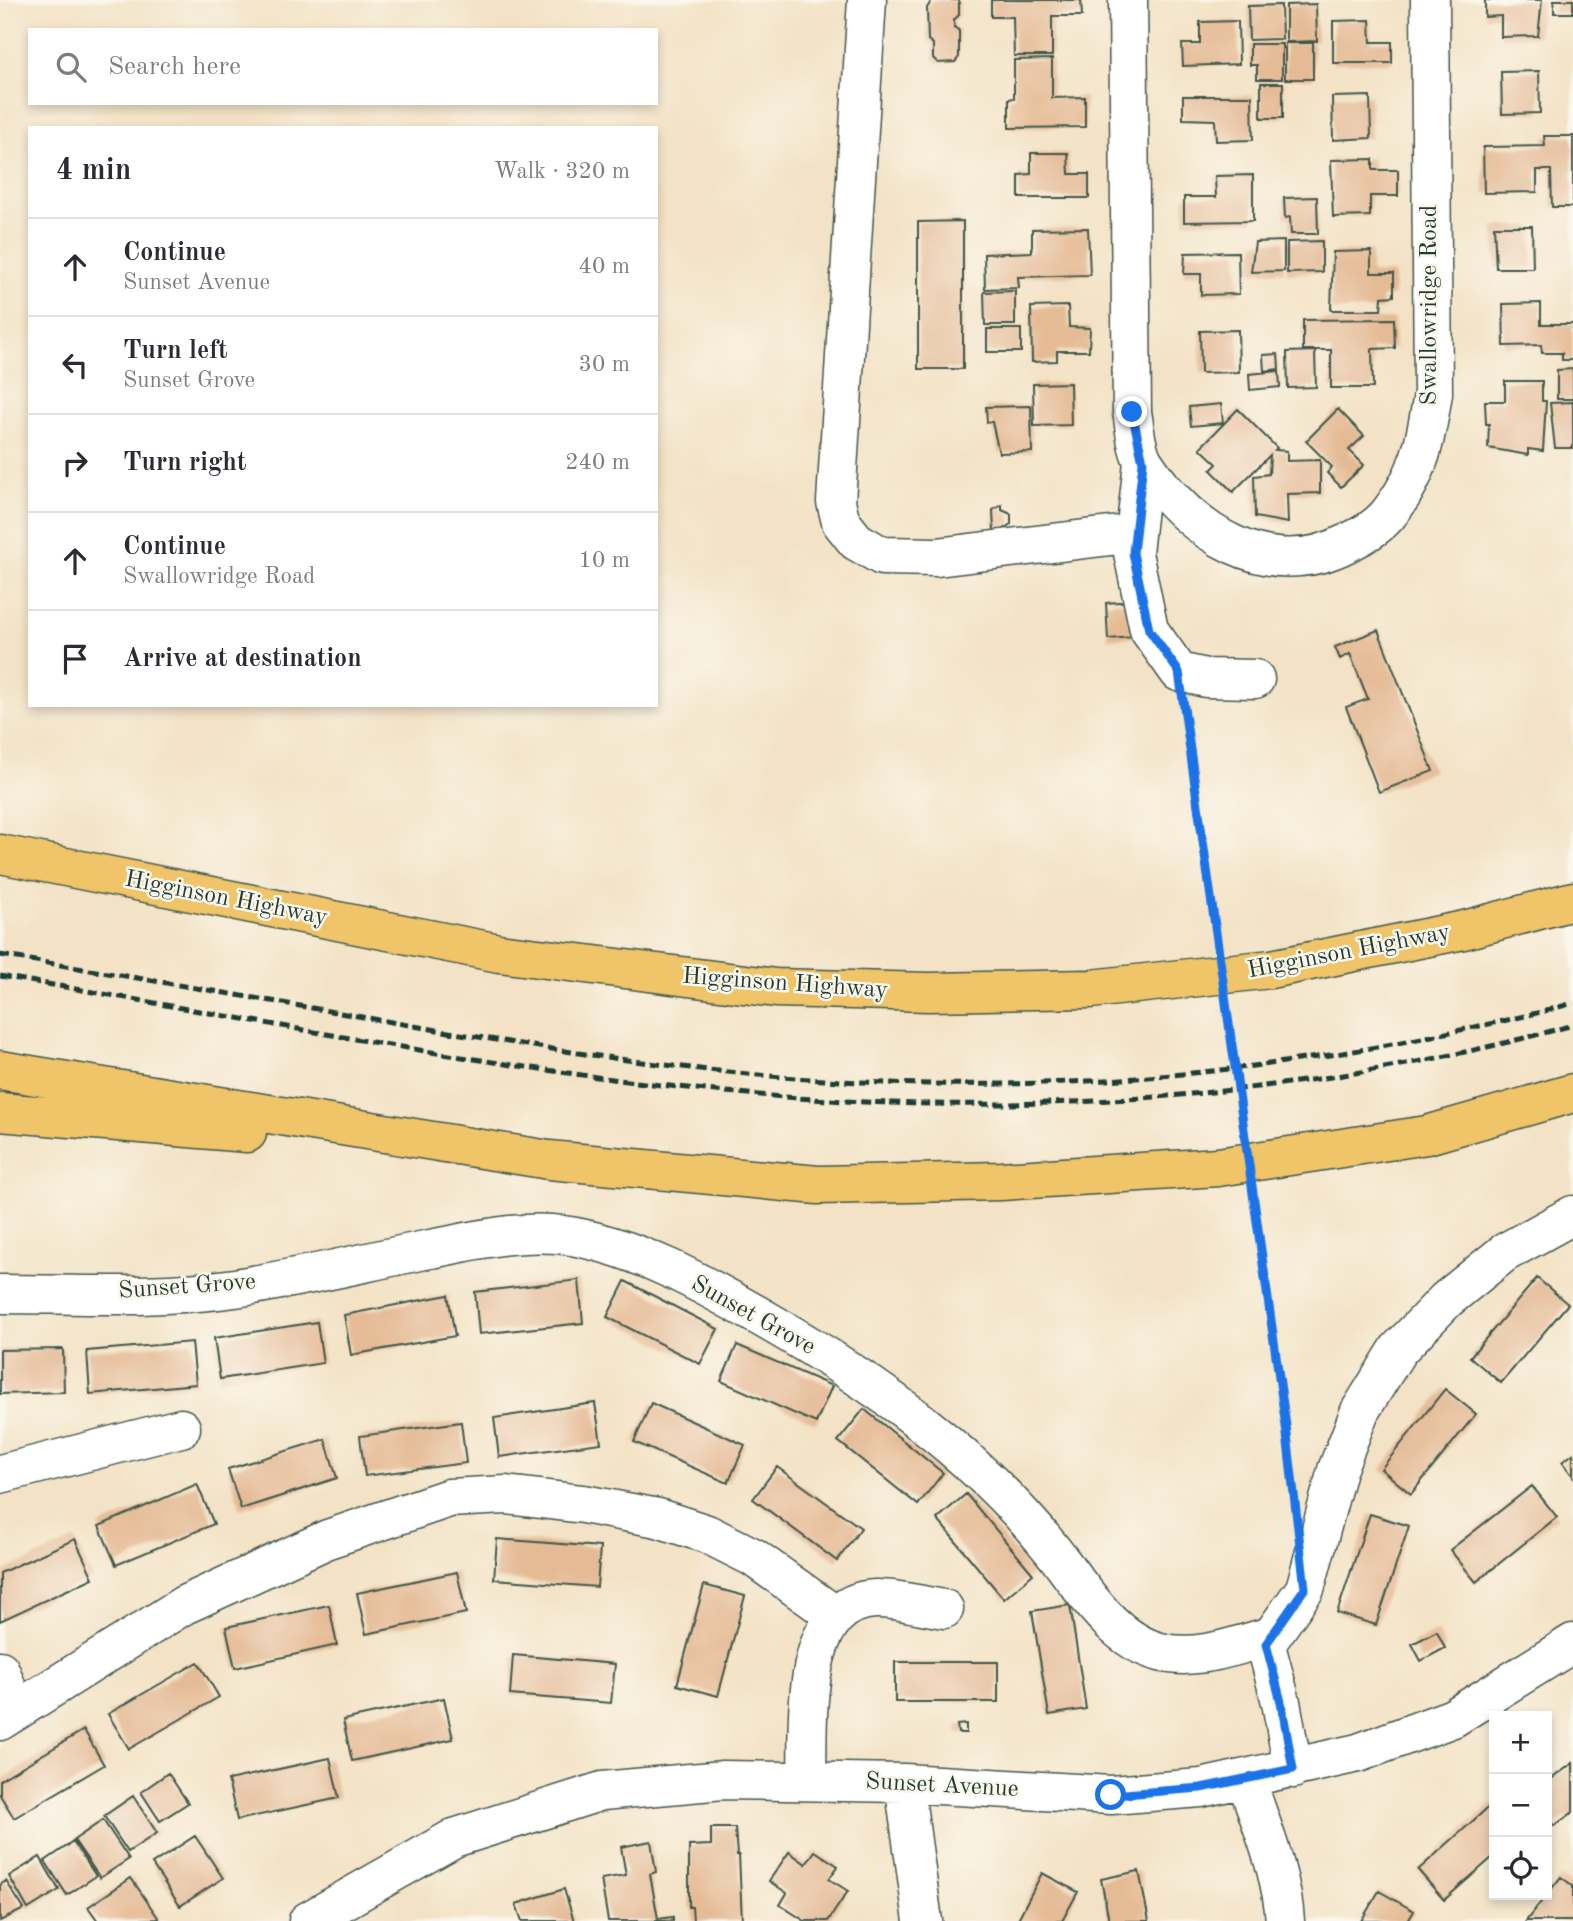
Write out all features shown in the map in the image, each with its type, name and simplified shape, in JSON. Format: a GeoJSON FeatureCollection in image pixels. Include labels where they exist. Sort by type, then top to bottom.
{"type":"FeatureCollection","features":[{"type":"Feature","properties":{"kind":"highway","name":"Higginson Highway"},"geometry":{"type":"LineString","coordinates":[[0,854],[499,953],[776,988],[929,992],[1105,988],[1271,969],[1464,930],[1573,901]]}},
{"type":"Feature","properties":{"kind":"highway"},"geometry":{"type":"LineString","coordinates":[[0,1070],[549,1160]]}},
{"type":"Feature","properties":{"kind":"highway"},"geometry":{"type":"LineString","coordinates":[[0,1112],[818,1185],[1001,1181],[1218,1167],[1427,1135],[1573,1093]]}},
{"type":"Feature","properties":{"kind":"street"},"geometry":{"type":"LineString","coordinates":[[867,0],[836,502],[841,522],[856,541],[882,556],[937,557],[1135,533]]}},
{"type":"Feature","properties":{"kind":"street","name":"Swallowridge Road"},"geometry":{"type":"LineString","coordinates":[[1128,0],[1132,412],[1143,462],[1174,501],[1198,523],[1246,551],[1285,560],[1331,552],[1363,535],[1389,515],[1408,485],[1424,450],[1433,393],[1430,0]]}},
{"type":"Feature","properties":{"kind":"street"},"geometry":{"type":"LineString","coordinates":[[1143,462],[1133,553],[1149,630],[1179,672],[1206,677],[1255,679]]}},
{"type":"Feature","properties":{"kind":"street"},"geometry":{"type":"LineString","coordinates":[[1293,1769],[1284,1714],[1266,1644],[1305,1588],[1337,1470],[1360,1411],[1398,1350],[1446,1300],[1504,1253],[1573,1215]]}},
{"type":"Feature","properties":{"kind":"street","name":"Sunset Grove"},"geometry":{"type":"LineString","coordinates":[[0,1294],[173,1294],[234,1288],[502,1235],[561,1235],[603,1243],[668,1269],[765,1319],[870,1383],[946,1441],[1004,1493],[1093,1602],[1128,1636],[1159,1652],[1190,1654],[1229,1648],[1264,1638],[1266,1644]]}},
{"type":"Feature","properties":{"kind":"street"},"geometry":{"type":"LineString","coordinates":[[0,1474],[181,1428]]}},
{"type":"Feature","properties":{"kind":"street"},"geometry":{"type":"LineString","coordinates":[[0,1670],[8,1716],[184,1605],[328,1539],[449,1499],[506,1495],[583,1504],[658,1518],[706,1534],[753,1556],[836,1615]]}},
{"type":"Feature","properties":{"kind":"street"},"geometry":{"type":"LineString","coordinates":[[807,1781],[812,1668],[820,1640],[836,1615],[855,1602],[876,1598],[944,1609]]}},
{"type":"Feature","properties":{"kind":"street","name":"Sunset Avenue"},"geometry":{"type":"LineString","coordinates":[[308,1921],[454,1838],[602,1791],[723,1780],[904,1783],[1111,1795],[1201,1788],[1358,1753],[1453,1718],[1573,1643]]}},
{"type":"Feature","properties":{"kind":"street"},"geometry":{"type":"LineString","coordinates":[[1246,1779],[1274,1866],[1284,1903],[1285,1921]]}},
{"type":"Feature","properties":{"kind":"street"},"geometry":{"type":"LineString","coordinates":[[904,1783],[923,1921]]}},
{"type":"Feature","properties":{"kind":"path"},"geometry":{"type":"LineString","coordinates":[[1179,672],[1294,1494]]}},
{"type":"Feature","properties":{"kind":"building"},"geometry":{"type":"Polygon","coordinates":[[[932,0],[959,0],[959,15],[954,20],[954,26],[959,31],[959,57],[955,62],[938,63],[933,58],[933,44],[928,40],[927,8],[932,0]]]}},
{"type":"Feature","properties":{"kind":"building"},"geometry":{"type":"Polygon","coordinates":[[[991,0],[1081,0],[1082,16],[1052,16],[1052,56],[1014,56],[1013,17],[991,17],[991,0]]]}},
{"type":"Feature","properties":{"kind":"building"},"geometry":{"type":"Polygon","coordinates":[[[1485,0],[1542,0],[1538,36],[1501,37],[1501,16],[1485,17],[1485,0]]]}},
{"type":"Feature","properties":{"kind":"building"},"geometry":{"type":"Polygon","coordinates":[[[1554,0],[1573,0],[1573,13],[1554,13],[1554,0]]]}},
{"type":"Feature","properties":{"kind":"building"},"geometry":{"type":"Polygon","coordinates":[[[1316,4],[1317,41],[1286,42],[1286,5],[1316,4]]]}},
{"type":"Feature","properties":{"kind":"building"},"geometry":{"type":"Polygon","coordinates":[[[1281,5],[1282,39],[1249,40],[1248,6],[1281,5]]]}},
{"type":"Feature","properties":{"kind":"building"},"geometry":{"type":"Polygon","coordinates":[[[1370,20],[1371,42],[1392,42],[1392,63],[1333,63],[1333,21],[1370,20]]]}},
{"type":"Feature","properties":{"kind":"building"},"geometry":{"type":"Polygon","coordinates":[[[1238,21],[1239,64],[1183,66],[1182,44],[1200,44],[1200,22],[1238,21]]]}},
{"type":"Feature","properties":{"kind":"building"},"geometry":{"type":"Polygon","coordinates":[[[1285,43],[1313,43],[1313,79],[1285,79],[1285,43]]]}},
{"type":"Feature","properties":{"kind":"building"},"geometry":{"type":"Polygon","coordinates":[[[1250,44],[1282,44],[1282,79],[1257,79],[1257,65],[1250,65],[1250,44]]]}},
{"type":"Feature","properties":{"kind":"building"},"geometry":{"type":"Polygon","coordinates":[[[1052,59],[1052,98],[1085,97],[1085,127],[1009,128],[1009,99],[1014,98],[1014,60],[1052,59]]]}},
{"type":"Feature","properties":{"kind":"building"},"geometry":{"type":"Polygon","coordinates":[[[1539,71],[1540,113],[1502,114],[1501,72],[1539,71]]]}},
{"type":"Feature","properties":{"kind":"building"},"geometry":{"type":"Polygon","coordinates":[[[1261,83],[1283,83],[1283,118],[1261,118],[1261,83]]]}},
{"type":"Feature","properties":{"kind":"building"},"geometry":{"type":"Polygon","coordinates":[[[1183,96],[1252,96],[1253,140],[1216,141],[1215,120],[1183,119],[1183,96]]]}},
{"type":"Feature","properties":{"kind":"building"},"geometry":{"type":"Polygon","coordinates":[[[1370,96],[1371,138],[1333,140],[1332,97],[1370,96]]]}},
{"type":"Feature","properties":{"kind":"building"},"geometry":{"type":"Polygon","coordinates":[[[1544,136],[1573,136],[1573,207],[1552,207],[1551,170],[1537,170],[1537,192],[1484,193],[1483,147],[1545,146],[1544,136]]]}},
{"type":"Feature","properties":{"kind":"building"},"geometry":{"type":"Polygon","coordinates":[[[1031,153],[1068,153],[1069,174],[1089,174],[1089,198],[1019,198],[1019,175],[1031,174],[1031,153]]]}},
{"type":"Feature","properties":{"kind":"building"},"geometry":{"type":"Polygon","coordinates":[[[1373,159],[1373,170],[1398,170],[1398,196],[1370,196],[1370,216],[1333,217],[1331,160],[1373,159]]]}},
{"type":"Feature","properties":{"kind":"building"},"geometry":{"type":"Polygon","coordinates":[[[1253,175],[1253,221],[1184,222],[1184,197],[1216,197],[1215,176],[1253,175]]]}},
{"type":"Feature","properties":{"kind":"building"},"geometry":{"type":"Polygon","coordinates":[[[1317,197],[1318,234],[1291,234],[1290,217],[1285,218],[1284,198],[1317,197]]]}},
{"type":"Feature","properties":{"kind":"building"},"geometry":{"type":"Polygon","coordinates":[[[963,221],[963,369],[918,369],[918,222],[963,221]]]}},
{"type":"Feature","properties":{"kind":"building"},"geometry":{"type":"Polygon","coordinates":[[[1494,226],[1532,226],[1533,268],[1496,268],[1494,226]]]}},
{"type":"Feature","properties":{"kind":"building"},"geometry":{"type":"Polygon","coordinates":[[[1088,228],[1090,275],[1018,277],[1019,288],[985,289],[984,254],[1032,252],[1032,229],[1088,228]]]}},
{"type":"Feature","properties":{"kind":"building"},"geometry":{"type":"Polygon","coordinates":[[[1284,241],[1284,271],[1251,272],[1255,242],[1284,241]]]}},
{"type":"Feature","properties":{"kind":"building"},"geometry":{"type":"Polygon","coordinates":[[[1322,241],[1322,272],[1287,273],[1287,242],[1322,241]]]}},
{"type":"Feature","properties":{"kind":"building"},"geometry":{"type":"Polygon","coordinates":[[[1371,251],[1371,273],[1394,273],[1394,296],[1382,297],[1381,310],[1331,310],[1333,252],[1371,251]]]}},
{"type":"Feature","properties":{"kind":"building"},"geometry":{"type":"Polygon","coordinates":[[[1238,252],[1239,294],[1201,295],[1201,274],[1184,274],[1185,253],[1238,252]]]}},
{"type":"Feature","properties":{"kind":"building"},"geometry":{"type":"Polygon","coordinates":[[[1015,291],[1015,325],[985,325],[984,292],[1015,291]]]}},
{"type":"Feature","properties":{"kind":"building"},"geometry":{"type":"Polygon","coordinates":[[[1541,303],[1541,324],[1573,324],[1573,360],[1562,360],[1562,353],[1542,353],[1541,345],[1504,346],[1503,304],[1541,303]]]}},
{"type":"Feature","properties":{"kind":"building"},"geometry":{"type":"Polygon","coordinates":[[[1068,306],[1069,327],[1090,328],[1089,351],[1057,351],[1057,361],[1032,362],[1031,307],[1068,306]]]}},
{"type":"Feature","properties":{"kind":"building"},"geometry":{"type":"Polygon","coordinates":[[[1394,319],[1395,348],[1372,349],[1373,388],[1331,388],[1331,350],[1303,350],[1303,320],[1394,319]]]}},
{"type":"Feature","properties":{"kind":"building"},"geometry":{"type":"Polygon","coordinates":[[[987,329],[1021,329],[1021,352],[987,352],[987,329]]]}},
{"type":"Feature","properties":{"kind":"building"},"geometry":{"type":"Polygon","coordinates":[[[1238,330],[1239,372],[1201,373],[1200,331],[1238,330]]]}},
{"type":"Feature","properties":{"kind":"building"},"geometry":{"type":"Polygon","coordinates":[[[1315,351],[1316,387],[1288,388],[1287,352],[1315,351]]]}},
{"type":"Feature","properties":{"kind":"building"},"geometry":{"type":"Polygon","coordinates":[[[1278,354],[1279,369],[1264,371],[1263,355],[1278,354]]]}},
{"type":"Feature","properties":{"kind":"building"},"geometry":{"type":"Polygon","coordinates":[[[1573,369],[1573,399],[1557,399],[1557,370],[1573,369]]]}},
{"type":"Feature","properties":{"kind":"building"},"geometry":{"type":"Polygon","coordinates":[[[1279,371],[1280,387],[1250,390],[1249,374],[1279,371]]]}},
{"type":"Feature","properties":{"kind":"building"},"geometry":{"type":"Polygon","coordinates":[[[1505,381],[1542,381],[1542,401],[1546,401],[1543,451],[1528,449],[1528,455],[1488,448],[1489,424],[1486,424],[1485,401],[1505,401],[1505,381]]]}},
{"type":"Feature","properties":{"kind":"building"},"geometry":{"type":"Polygon","coordinates":[[[1070,383],[1071,425],[1034,426],[1033,384],[1070,383]]]}},
{"type":"Feature","properties":{"kind":"building"},"geometry":{"type":"Polygon","coordinates":[[[1573,402],[1573,448],[1555,448],[1550,403],[1573,402]]]}},
{"type":"Feature","properties":{"kind":"building"},"geometry":{"type":"Polygon","coordinates":[[[1221,404],[1223,423],[1191,426],[1189,407],[1221,404]]]}},
{"type":"Feature","properties":{"kind":"building"},"geometry":{"type":"Polygon","coordinates":[[[1031,406],[1032,452],[999,453],[992,422],[987,422],[986,407],[1031,406]]]}},
{"type":"Feature","properties":{"kind":"building"},"geometry":{"type":"Polygon","coordinates":[[[1238,409],[1277,448],[1275,450],[1287,451],[1287,461],[1320,460],[1320,493],[1287,494],[1288,523],[1255,517],[1254,476],[1269,474],[1270,455],[1233,492],[1211,470],[1217,464],[1200,448],[1238,409]]]}},
{"type":"Feature","properties":{"kind":"building"},"geometry":{"type":"Polygon","coordinates":[[[1338,409],[1364,436],[1349,450],[1364,465],[1341,487],[1327,473],[1332,467],[1306,441],[1338,409]]]}},
{"type":"Feature","properties":{"kind":"building"},"geometry":{"type":"Polygon","coordinates":[[[1002,505],[1002,510],[1011,514],[1011,524],[1003,529],[1003,536],[994,531],[993,510],[1002,505]]]}},
{"type":"Feature","properties":{"kind":"building"},"geometry":{"type":"Polygon","coordinates":[[[1132,601],[1134,637],[1108,639],[1106,603],[1132,601]]]}},
{"type":"Feature","properties":{"kind":"building"},"geometry":{"type":"Polygon","coordinates":[[[1378,630],[1433,771],[1379,792],[1346,707],[1368,699],[1350,654],[1340,659],[1335,647],[1378,630]]]}},
{"type":"Feature","properties":{"kind":"building"},"geometry":{"type":"Polygon","coordinates":[[[1537,1278],[1568,1304],[1501,1383],[1470,1357],[1537,1278]]]}},
{"type":"Feature","properties":{"kind":"building"},"geometry":{"type":"Polygon","coordinates":[[[579,1280],[583,1323],[479,1334],[475,1292],[579,1280]]]}},
{"type":"Feature","properties":{"kind":"building"},"geometry":{"type":"Polygon","coordinates":[[[625,1281],[718,1329],[700,1364],[607,1317],[625,1281]]]}},
{"type":"Feature","properties":{"kind":"building"},"geometry":{"type":"Polygon","coordinates":[[[448,1295],[455,1336],[351,1355],[344,1315],[448,1295]]]}},
{"type":"Feature","properties":{"kind":"building"},"geometry":{"type":"Polygon","coordinates":[[[317,1322],[323,1363],[220,1379],[214,1338],[317,1322]]]}},
{"type":"Feature","properties":{"kind":"building"},"geometry":{"type":"Polygon","coordinates":[[[192,1342],[196,1384],[90,1394],[87,1351],[192,1342]]]}},
{"type":"Feature","properties":{"kind":"building"},"geometry":{"type":"Polygon","coordinates":[[[737,1345],[832,1386],[816,1423],[721,1381],[737,1345]]]}},
{"type":"Feature","properties":{"kind":"building"},"geometry":{"type":"Polygon","coordinates":[[[63,1349],[64,1392],[0,1394],[0,1350],[63,1349]]]}},
{"type":"Feature","properties":{"kind":"building"},"geometry":{"type":"Polygon","coordinates":[[[1445,1389],[1476,1414],[1411,1494],[1381,1469],[1445,1389]]]}},
{"type":"Feature","properties":{"kind":"building"},"geometry":{"type":"Polygon","coordinates":[[[595,1403],[601,1443],[499,1457],[494,1418],[595,1403]]]}},
{"type":"Feature","properties":{"kind":"building"},"geometry":{"type":"Polygon","coordinates":[[[651,1403],[745,1445],[728,1483],[634,1442],[651,1403]]]}},
{"type":"Feature","properties":{"kind":"building"},"geometry":{"type":"Polygon","coordinates":[[[864,1409],[943,1473],[918,1505],[838,1441],[864,1409]]]}},
{"type":"Feature","properties":{"kind":"building"},"geometry":{"type":"Polygon","coordinates":[[[461,1422],[466,1463],[365,1476],[360,1436],[461,1422]]]}},
{"type":"Feature","properties":{"kind":"building"},"geometry":{"type":"Polygon","coordinates":[[[325,1439],[337,1478],[241,1509],[228,1469],[325,1439]]]}},
{"type":"Feature","properties":{"kind":"building"},"geometry":{"type":"Polygon","coordinates":[[[1573,1454],[1573,1476],[1562,1462],[1573,1454]]]}},
{"type":"Feature","properties":{"kind":"building"},"geometry":{"type":"Polygon","coordinates":[[[777,1467],[861,1528],[837,1561],[753,1499],[777,1467]]]}},
{"type":"Feature","properties":{"kind":"building"},"geometry":{"type":"Polygon","coordinates":[[[197,1484],[214,1524],[116,1565],[99,1526],[197,1484]]]}},
{"type":"Feature","properties":{"kind":"building"},"geometry":{"type":"Polygon","coordinates":[[[1532,1486],[1557,1517],[1476,1582],[1450,1550],[1532,1486]]]}},
{"type":"Feature","properties":{"kind":"building"},"geometry":{"type":"Polygon","coordinates":[[[966,1494],[1033,1574],[1004,1599],[937,1519],[966,1494]]]}},
{"type":"Feature","properties":{"kind":"building"},"geometry":{"type":"Polygon","coordinates":[[[1370,1514],[1409,1526],[1376,1625],[1337,1613],[1370,1514]]]}},
{"type":"Feature","properties":{"kind":"building"},"geometry":{"type":"Polygon","coordinates":[[[75,1539],[93,1578],[0,1621],[0,1573],[75,1539]]]}},
{"type":"Feature","properties":{"kind":"building"},"geometry":{"type":"Polygon","coordinates":[[[497,1539],[600,1547],[597,1587],[494,1579],[497,1539]]]}},
{"type":"Feature","properties":{"kind":"building"},"geometry":{"type":"Polygon","coordinates":[[[457,1572],[466,1613],[366,1634],[357,1593],[457,1572]]]}},
{"type":"Feature","properties":{"kind":"building"},"geometry":{"type":"Polygon","coordinates":[[[704,1585],[745,1596],[718,1696],[677,1685],[704,1585]]]}},
{"type":"Feature","properties":{"kind":"building"},"geometry":{"type":"Polygon","coordinates":[[[329,1605],[337,1645],[235,1668],[226,1627],[329,1605]]]}},
{"type":"Feature","properties":{"kind":"building"},"geometry":{"type":"Polygon","coordinates":[[[1070,1605],[1086,1709],[1049,1715],[1032,1611],[1070,1605]]]}},
{"type":"Feature","properties":{"kind":"building"},"geometry":{"type":"Polygon","coordinates":[[[1437,1631],[1445,1648],[1421,1661],[1412,1644],[1437,1631]]]}},
{"type":"Feature","properties":{"kind":"building"},"geometry":{"type":"Polygon","coordinates":[[[513,1655],[615,1664],[611,1703],[510,1695],[513,1655]]]}},
{"type":"Feature","properties":{"kind":"building"},"geometry":{"type":"Polygon","coordinates":[[[198,1662],[219,1697],[129,1749],[108,1714],[198,1662]]]}},
{"type":"Feature","properties":{"kind":"building"},"geometry":{"type":"Polygon","coordinates":[[[895,1662],[998,1662],[998,1702],[895,1702],[895,1662]]]}},
{"type":"Feature","properties":{"kind":"building"},"geometry":{"type":"Polygon","coordinates":[[[444,1698],[453,1739],[352,1761],[343,1720],[444,1698]]]}},
{"type":"Feature","properties":{"kind":"building"},"geometry":{"type":"Polygon","coordinates":[[[966,1724],[966,1733],[958,1733],[957,1725],[966,1724]]]}},
{"type":"Feature","properties":{"kind":"building"},"geometry":{"type":"Polygon","coordinates":[[[84,1730],[104,1765],[14,1818],[0,1795],[0,1780],[84,1730]]]}},
{"type":"Feature","properties":{"kind":"building"},"geometry":{"type":"Polygon","coordinates":[[[330,1758],[339,1798],[237,1820],[228,1780],[330,1758]]]}},
{"type":"Feature","properties":{"kind":"building"},"geometry":{"type":"Polygon","coordinates":[[[1573,1763],[1573,1812],[1554,1826],[1552,1823],[1552,1778],[1573,1763]]]}},
{"type":"Feature","properties":{"kind":"building"},"geometry":{"type":"Polygon","coordinates":[[[168,1773],[188,1803],[160,1821],[141,1792],[168,1773]]]}},
{"type":"Feature","properties":{"kind":"building"},"geometry":{"type":"Polygon","coordinates":[[[133,1796],[157,1833],[128,1852],[104,1816],[133,1796]]]}},
{"type":"Feature","properties":{"kind":"building"},"geometry":{"type":"Polygon","coordinates":[[[1489,1806],[1489,1860],[1444,1900],[1418,1870],[1489,1806]]]}},
{"type":"Feature","properties":{"kind":"building"},"geometry":{"type":"Polygon","coordinates":[[[103,1820],[129,1859],[100,1878],[74,1840],[103,1820]]]}},
{"type":"Feature","properties":{"kind":"building"},"geometry":{"type":"Polygon","coordinates":[[[711,1828],[735,1828],[742,1921],[693,1921],[692,1907],[689,1907],[689,1846],[711,1845],[711,1828]]]}},
{"type":"Feature","properties":{"kind":"building"},"geometry":{"type":"Polygon","coordinates":[[[195,1836],[223,1878],[180,1906],[152,1864],[195,1836]]]}},
{"type":"Feature","properties":{"kind":"building"},"geometry":{"type":"Polygon","coordinates":[[[651,1841],[656,1872],[650,1874],[658,1919],[673,1917],[673,1921],[608,1921],[601,1879],[626,1875],[621,1847],[651,1841]]]}},
{"type":"Feature","properties":{"kind":"building"},"geometry":{"type":"Polygon","coordinates":[[[73,1842],[96,1876],[67,1895],[45,1861],[73,1842]]]}},
{"type":"Feature","properties":{"kind":"building"},"geometry":{"type":"Polygon","coordinates":[[[815,1851],[838,1866],[829,1879],[848,1891],[828,1921],[805,1921],[780,1905],[787,1893],[769,1881],[789,1852],[806,1864],[815,1851]]]}},
{"type":"Feature","properties":{"kind":"building"},"geometry":{"type":"Polygon","coordinates":[[[40,1857],[59,1890],[28,1909],[9,1876],[40,1857]]]}},
{"type":"Feature","properties":{"kind":"building"},"geometry":{"type":"Polygon","coordinates":[[[1139,1871],[1149,1921],[1109,1921],[1101,1879],[1139,1871]]]}},
{"type":"Feature","properties":{"kind":"building"},"geometry":{"type":"Polygon","coordinates":[[[1042,1873],[1078,1892],[1062,1921],[1017,1921],[1042,1873]]]}},
{"type":"Feature","properties":{"kind":"building"},"geometry":{"type":"Polygon","coordinates":[[[1561,1877],[1573,1886],[1573,1921],[1526,1921],[1543,1900],[1552,1900],[1552,1888],[1561,1877]]]}},
{"type":"Feature","properties":{"kind":"building"},"geometry":{"type":"Polygon","coordinates":[[[131,1878],[159,1919],[98,1921],[88,1907],[131,1878]]]}},
{"type":"Feature","properties":{"kind":"building"},"geometry":{"type":"Polygon","coordinates":[[[6,1881],[24,1909],[0,1921],[0,1885],[6,1881]]]}},
{"type":"Feature","properties":{"kind":"building"},"geometry":{"type":"Polygon","coordinates":[[[564,1889],[574,1921],[522,1921],[516,1904],[564,1889]]]}},
{"type":"Feature","properties":{"kind":"building"},"geometry":{"type":"Polygon","coordinates":[[[1379,1891],[1414,1911],[1408,1921],[1361,1921],[1379,1891]]]}},
{"type":"Feature","properties":{"kind":"railway"},"geometry":{"type":"LineString","coordinates":[[0,955],[619,1059],[808,1079],[899,1083],[1081,1081],[1262,1065],[1441,1034],[1573,1003]]}},
{"type":"Feature","properties":{"kind":"railway"},"geometry":{"type":"LineString","coordinates":[[0,976],[405,1048],[608,1079],[813,1099],[907,1103],[1099,1101],[1293,1082],[1389,1067],[1482,1048],[1573,1025]]}},
{"type":"Feature","properties":{"kind":"route"},"geometry":{"type":"LineString","coordinates":[[1111,1795],[1201,1788],[1293,1769],[1289,1738],[1266,1644],[1305,1588],[1286,1426],[1179,672],[1149,630],[1133,553],[1143,462],[1132,412]]}}]}
